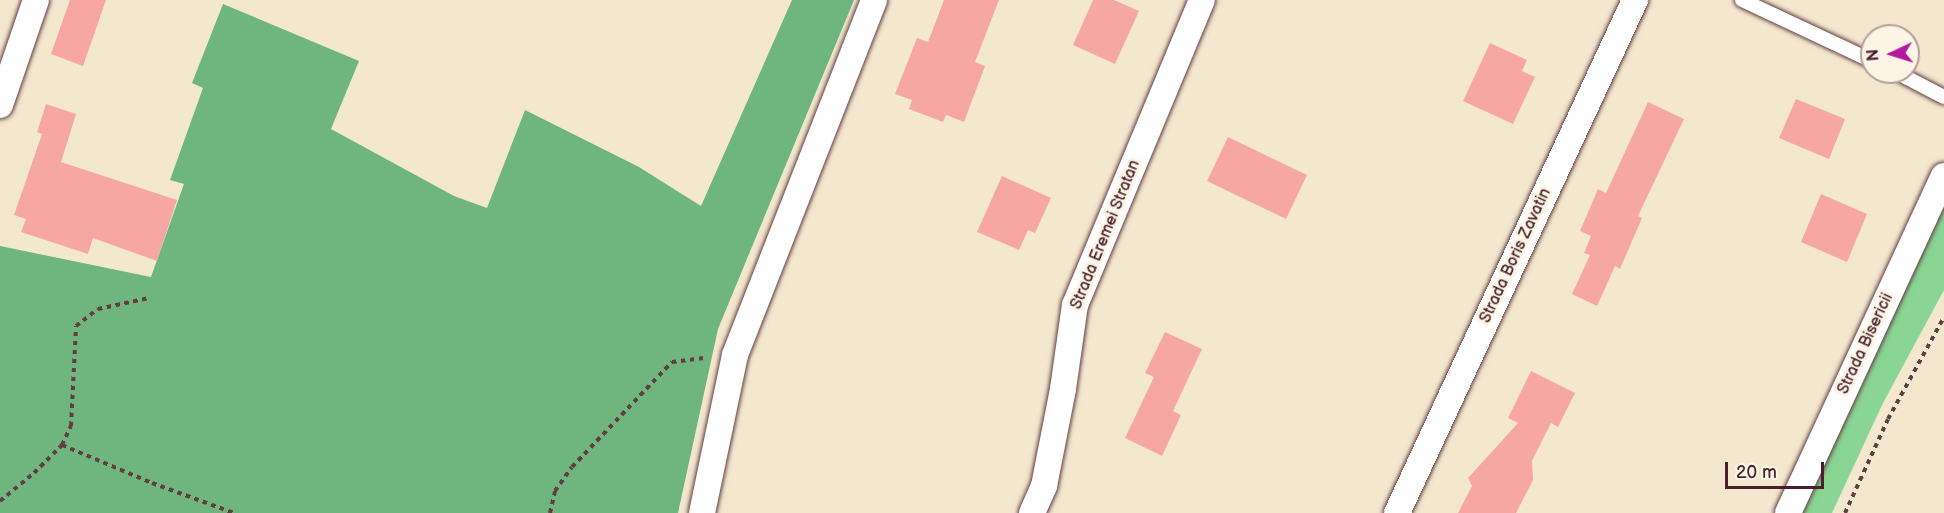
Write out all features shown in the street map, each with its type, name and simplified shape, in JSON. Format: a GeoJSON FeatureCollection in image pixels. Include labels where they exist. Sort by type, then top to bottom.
{"type":"FeatureCollection","features":[{"type":"Feature","properties":{"kind":"street"},"geometry":{"type":"LineString","coordinates":[[0,105],[36,0]]}},
{"type":"Feature","properties":{"kind":"street"},"geometry":{"type":"LineString","coordinates":[[702,513],[735,355],[874,0]]}},
{"type":"Feature","properties":{"kind":"street","name":"Strada Eremei Stratan"},"geometry":{"type":"LineString","coordinates":[[1032,513],[1044,486],[1063,389],[1075,305],[1202,0]]}},
{"type":"Feature","properties":{"kind":"street","name":"Strada Boris Zavatin"},"geometry":{"type":"LineString","coordinates":[[1397,513],[1635,0]]}},
{"type":"Feature","properties":{"kind":"street","name":"Strada Bisericii"},"geometry":{"type":"LineString","coordinates":[[1788,513],[1944,176]]}},
{"type":"Feature","properties":{"kind":"lane"},"geometry":{"type":"LineString","coordinates":[[1742,0],[1860,55]]}},
{"type":"Feature","properties":{"kind":"lane"},"geometry":{"type":"LineString","coordinates":[[1919,84],[1944,97]]}},
{"type":"Feature","properties":{"kind":"path"},"geometry":{"type":"LineString","coordinates":[[0,501],[34,473],[62,445],[71,426],[76,326],[98,309],[149,298]]}},
{"type":"Feature","properties":{"kind":"path"},"geometry":{"type":"LineString","coordinates":[[1845,513],[1888,419],[1944,317]]}},
{"type":"Feature","properties":{"kind":"path"},"geometry":{"type":"LineString","coordinates":[[550,513],[555,491],[572,467],[672,362],[735,355]]}},
{"type":"Feature","properties":{"kind":"path"},"geometry":{"type":"LineString","coordinates":[[62,445],[152,483],[234,513]]}},
{"type":"Feature","properties":{"kind":"green space"},"geometry":{"type":"Polygon","coordinates":[[[792,0],[854,0],[718,329],[678,513],[0,513],[0,246],[151,277],[184,184],[170,180],[203,88],[192,83],[223,4],[359,61],[331,129],[454,196],[487,208],[525,110],[639,167],[701,206],[792,0]]]}},
{"type":"Feature","properties":{"kind":"green space"},"geometry":{"type":"Polygon","coordinates":[[[1944,204],[1944,290],[1883,403],[1832,513],[1800,513],[1944,204]]]}},
{"type":"Feature","properties":{"kind":"building"},"geometry":{"type":"Polygon","coordinates":[[[70,0],[106,0],[83,66],[51,54],[70,0]]]}},
{"type":"Feature","properties":{"kind":"building"},"geometry":{"type":"Polygon","coordinates":[[[944,0],[999,0],[975,62],[985,66],[964,122],[946,115],[943,122],[909,109],[912,100],[895,94],[917,38],[928,42],[944,0]]]}},
{"type":"Feature","properties":{"kind":"building"},"geometry":{"type":"Polygon","coordinates":[[[1093,0],[1114,0],[1139,11],[1115,64],[1073,45],[1093,0]]]}},
{"type":"Feature","properties":{"kind":"building"},"geometry":{"type":"Polygon","coordinates":[[[1490,43],[1527,60],[1522,71],[1535,77],[1513,124],[1463,101],[1490,43]]]}},
{"type":"Feature","properties":{"kind":"building"},"geometry":{"type":"Polygon","coordinates":[[[1796,99],[1845,119],[1829,159],[1779,138],[1796,99]]]}},
{"type":"Feature","properties":{"kind":"building"},"geometry":{"type":"Polygon","coordinates":[[[1648,102],[1684,119],[1638,216],[1642,218],[1620,269],[1615,266],[1597,306],[1572,294],[1590,255],[1584,253],[1591,236],[1580,231],[1598,189],[1606,193],[1648,102]]]}},
{"type":"Feature","properties":{"kind":"building"},"geometry":{"type":"Polygon","coordinates":[[[46,104],[76,114],[61,162],[177,200],[157,261],[93,238],[88,254],[21,232],[26,219],[14,215],[42,134],[37,132],[46,104]]]}},
{"type":"Feature","properties":{"kind":"building"},"geometry":{"type":"Polygon","coordinates":[[[1228,137],[1307,175],[1286,219],[1207,181],[1228,137]]]}},
{"type":"Feature","properties":{"kind":"building"},"geometry":{"type":"Polygon","coordinates":[[[1002,176],[1051,198],[1035,233],[1028,230],[1019,250],[977,232],[1002,176]]]}},
{"type":"Feature","properties":{"kind":"building"},"geometry":{"type":"Polygon","coordinates":[[[1821,194],[1867,214],[1847,262],[1801,242],[1821,194]]]}},
{"type":"Feature","properties":{"kind":"building"},"geometry":{"type":"Polygon","coordinates":[[[1165,332],[1202,349],[1173,411],[1181,415],[1162,456],[1125,438],[1154,377],[1145,373],[1165,332]]]}},
{"type":"Feature","properties":{"kind":"building"},"geometry":{"type":"Polygon","coordinates":[[[1531,371],[1575,393],[1558,427],[1551,423],[1532,461],[1533,480],[1516,513],[1458,513],[1472,486],[1468,478],[1518,423],[1508,418],[1531,371]]]}}]}
